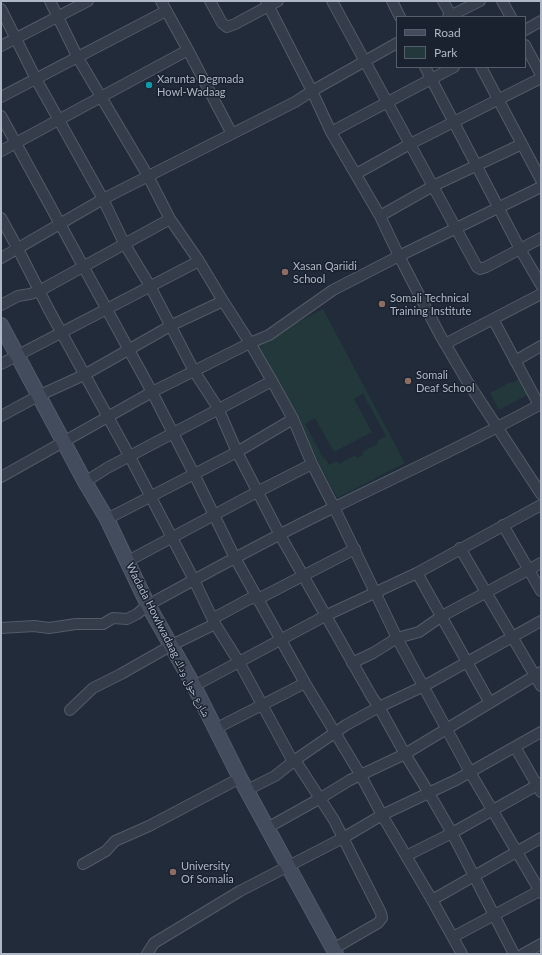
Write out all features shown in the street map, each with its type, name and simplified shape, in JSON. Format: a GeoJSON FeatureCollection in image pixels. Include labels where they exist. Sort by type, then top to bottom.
{"type":"FeatureCollection","features":[{"type":"Feature","properties":{"kind":"street"},"geometry":{"type":"LineString","coordinates":[[50,1],[78,58],[148,176],[170,219],[198,260],[250,343],[293,419],[312,464],[376,592],[397,638],[448,729],[470,772],[540,891],[493,914],[454,937]]}},
{"type":"Feature","properties":{"kind":"street"},"geometry":{"type":"LineString","coordinates":[[1,46],[88,1]]}},
{"type":"Feature","properties":{"kind":"street"},"geometry":{"type":"LineString","coordinates":[[161,1],[232,134]]}},
{"type":"Feature","properties":{"kind":"street"},"geometry":{"type":"LineString","coordinates":[[210,1],[222,23],[227,27],[235,24],[268,3],[278,1]]}},
{"type":"Feature","properties":{"kind":"street"},"geometry":{"type":"LineString","coordinates":[[332,1],[477,267],[480,269],[541,238]]}},
{"type":"Feature","properties":{"kind":"street"},"geometry":{"type":"LineString","coordinates":[[392,1],[400,16]]}},
{"type":"Feature","properties":{"kind":"street"},"geometry":{"type":"LineString","coordinates":[[443,1],[450,16]]}},
{"type":"Feature","properties":{"kind":"street"},"geometry":{"type":"LineString","coordinates":[[452,16],[480,1]]}},
{"type":"Feature","properties":{"kind":"street"},"geometry":{"type":"LineString","coordinates":[[502,1],[510,16]]}},
{"type":"Feature","properties":{"kind":"street"},"geometry":{"type":"LineString","coordinates":[[268,3],[331,132],[380,216],[398,256],[445,344],[467,381],[541,494]]}},
{"type":"Feature","properties":{"kind":"street"},"geometry":{"type":"LineString","coordinates":[[1,9],[36,79],[103,199],[124,243],[172,325],[194,371],[218,408],[237,452],[302,576],[452,833],[514,954]]}},
{"type":"Feature","properties":{"kind":"street"},"geometry":{"type":"LineString","coordinates":[[1,98],[166,11]]}},
{"type":"Feature","properties":{"kind":"street"},"geometry":{"type":"LineString","coordinates":[[526,29],[541,21]]}},
{"type":"Feature","properties":{"kind":"street"},"geometry":{"type":"LineString","coordinates":[[1,258],[103,199],[295,102],[396,45]]}},
{"type":"Feature","properties":{"kind":"street"},"geometry":{"type":"LineString","coordinates":[[526,47],[541,75]]}},
{"type":"Feature","properties":{"kind":"street"},"geometry":{"type":"LineString","coordinates":[[1,151],[188,50]]}},
{"type":"Feature","properties":{"kind":"street"},"geometry":{"type":"LineString","coordinates":[[426,68],[520,249],[541,285]]}},
{"type":"Feature","properties":{"kind":"street"},"geometry":{"type":"LineString","coordinates":[[331,132],[452,68]]}},
{"type":"Feature","properties":{"kind":"street"},"geometry":{"type":"LineString","coordinates":[[482,68],[500,100],[541,180]]}},
{"type":"Feature","properties":{"kind":"street"},"geometry":{"type":"LineString","coordinates":[[356,174],[410,144],[541,78]]}},
{"type":"Feature","properties":{"kind":"street"},"geometry":{"type":"LineString","coordinates":[[1,116],[84,265],[106,309],[152,392],[215,515],[235,558],[334,733],[360,774],[382,815],[454,937],[462,954]]}},
{"type":"Feature","properties":{"kind":"street"},"geometry":{"type":"LineString","coordinates":[[380,216],[433,186],[522,144]]}},
{"type":"Feature","properties":{"kind":"street"},"geometry":{"type":"LineString","coordinates":[[1,477],[152,392],[269,335],[333,290],[398,256],[541,187]]}},
{"type":"Feature","properties":{"kind":"street"},"geometry":{"type":"LineString","coordinates":[[1,218],[130,457],[194,580],[215,624],[239,662],[291,758],[295,760],[334,820],[368,879],[382,918],[378,923],[334,951]]}},
{"type":"Feature","properties":{"kind":"street"},"geometry":{"type":"LineString","coordinates":[[1,305],[18,296],[30,294],[39,290],[170,219]]}},
{"type":"Feature","properties":{"kind":"street"},"geometry":{"type":"LineString","coordinates":[[1,364],[198,260]]}},
{"type":"Feature","properties":{"kind":"street"},"geometry":{"type":"LineString","coordinates":[[445,344],[541,294]]}},
{"type":"Feature","properties":{"kind":"street"},"geometry":{"type":"LineString","coordinates":[[1,416],[84,374],[172,325],[223,301]]}},
{"type":"Feature","properties":{"kind":"street"},"geometry":{"type":"LineString","coordinates":[[1,628],[34,626],[48,628],[76,624],[103,624],[114,618],[127,619],[137,614],[148,605],[235,558],[334,507],[457,449],[540,405],[515,362],[493,319]]}},
{"type":"Feature","properties":{"kind":"street","name":"Wadada Howlwadaag شارع حول وداك"},"geometry":{"type":"LineString","coordinates":[[1,325],[38,396],[107,519],[148,605],[172,645],[243,784],[334,951]]}},
{"type":"Feature","properties":{"kind":"street"},"geometry":{"type":"LineString","coordinates":[[515,362],[541,346]]}},
{"type":"Feature","properties":{"kind":"street"},"geometry":{"type":"LineString","coordinates":[[85,482],[107,468],[130,457],[218,408],[272,381]]}},
{"type":"Feature","properties":{"kind":"street"},"geometry":{"type":"LineString","coordinates":[[107,519],[237,452],[293,419]]}},
{"type":"Feature","properties":{"kind":"street"},"geometry":{"type":"LineString","coordinates":[[128,561],[312,464]]}},
{"type":"Feature","properties":{"kind":"street"},"geometry":{"type":"LineString","coordinates":[[194,686],[325,616],[417,573],[460,548],[541,505]]}},
{"type":"Feature","properties":{"kind":"street"},"geometry":{"type":"LineString","coordinates":[[503,525],[541,591]]}},
{"type":"Feature","properties":{"kind":"street"},"geometry":{"type":"LineString","coordinates":[[460,548],[512,637],[538,674],[541,686]]}},
{"type":"Feature","properties":{"kind":"street"},"geometry":{"type":"LineString","coordinates":[[215,624],[214,618],[251,598],[258,599],[354,549]]}},
{"type":"Feature","properties":{"kind":"street"},"geometry":{"type":"LineString","coordinates":[[352,663],[373,653],[397,638],[419,632],[442,616],[541,563]]}},
{"type":"Feature","properties":{"kind":"street"},"geometry":{"type":"LineString","coordinates":[[417,573],[490,703]]}},
{"type":"Feature","properties":{"kind":"street"},"geometry":{"type":"LineString","coordinates":[[82,864],[106,851],[115,841],[243,784],[275,776],[334,733],[379,707],[424,686],[541,621]]}},
{"type":"Feature","properties":{"kind":"street"},"geometry":{"type":"LineString","coordinates":[[70,710],[93,688],[172,645],[215,624]]}},
{"type":"Feature","properties":{"kind":"street"},"geometry":{"type":"LineString","coordinates":[[267,828],[360,774],[405,754],[538,674]]}},
{"type":"Feature","properties":{"kind":"street"},"geometry":{"type":"LineString","coordinates":[[215,730],[305,682]]}},
{"type":"Feature","properties":{"kind":"street"},"geometry":{"type":"LineString","coordinates":[[147,954],[154,943],[240,891],[343,838],[382,815],[470,772],[541,732]]}},
{"type":"Feature","properties":{"kind":"street"},"geometry":{"type":"LineString","coordinates":[[406,856],[540,787],[515,747]]}},
{"type":"Feature","properties":{"kind":"street"},"geometry":{"type":"LineString","coordinates":[[432,900],[541,838]]}},
{"type":"Feature","properties":{"kind":"street"},"geometry":{"type":"LineString","coordinates":[[523,954],[541,944]]}},
{"type":"Feature","properties":{"kind":"green space"},"geometry":{"type":"Polygon","coordinates":[[[323,309],[405,463],[337,498],[257,344],[323,309]],[[363,394],[354,399],[372,432],[334,452],[315,418],[305,424],[324,459],[325,458],[329,465],[337,461],[339,464],[356,455],[357,458],[363,455],[362,452],[378,444],[377,441],[386,436],[363,394]]]}},
{"type":"Feature","properties":{"kind":"green space"},"geometry":{"type":"Polygon","coordinates":[[[521,378],[529,394],[499,410],[490,393],[521,378]]]}},
{"type":"Feature","properties":{"kind":"place","name":"Xarunta Degmada Howl-Wadaag"},"geometry":{"type":"Point","coordinates":[149,85]}},
{"type":"Feature","properties":{"kind":"place","name":"Xasan Qariidi School"},"geometry":{"type":"Point","coordinates":[285,272]}},
{"type":"Feature","properties":{"kind":"place","name":"Somali Technical Training Institute"},"geometry":{"type":"Point","coordinates":[382,304]}},
{"type":"Feature","properties":{"kind":"place","name":"Somali Deaf School"},"geometry":{"type":"Point","coordinates":[408,381]}},
{"type":"Feature","properties":{"kind":"place","name":"University Of Somalia"},"geometry":{"type":"Point","coordinates":[173,872]}}]}
